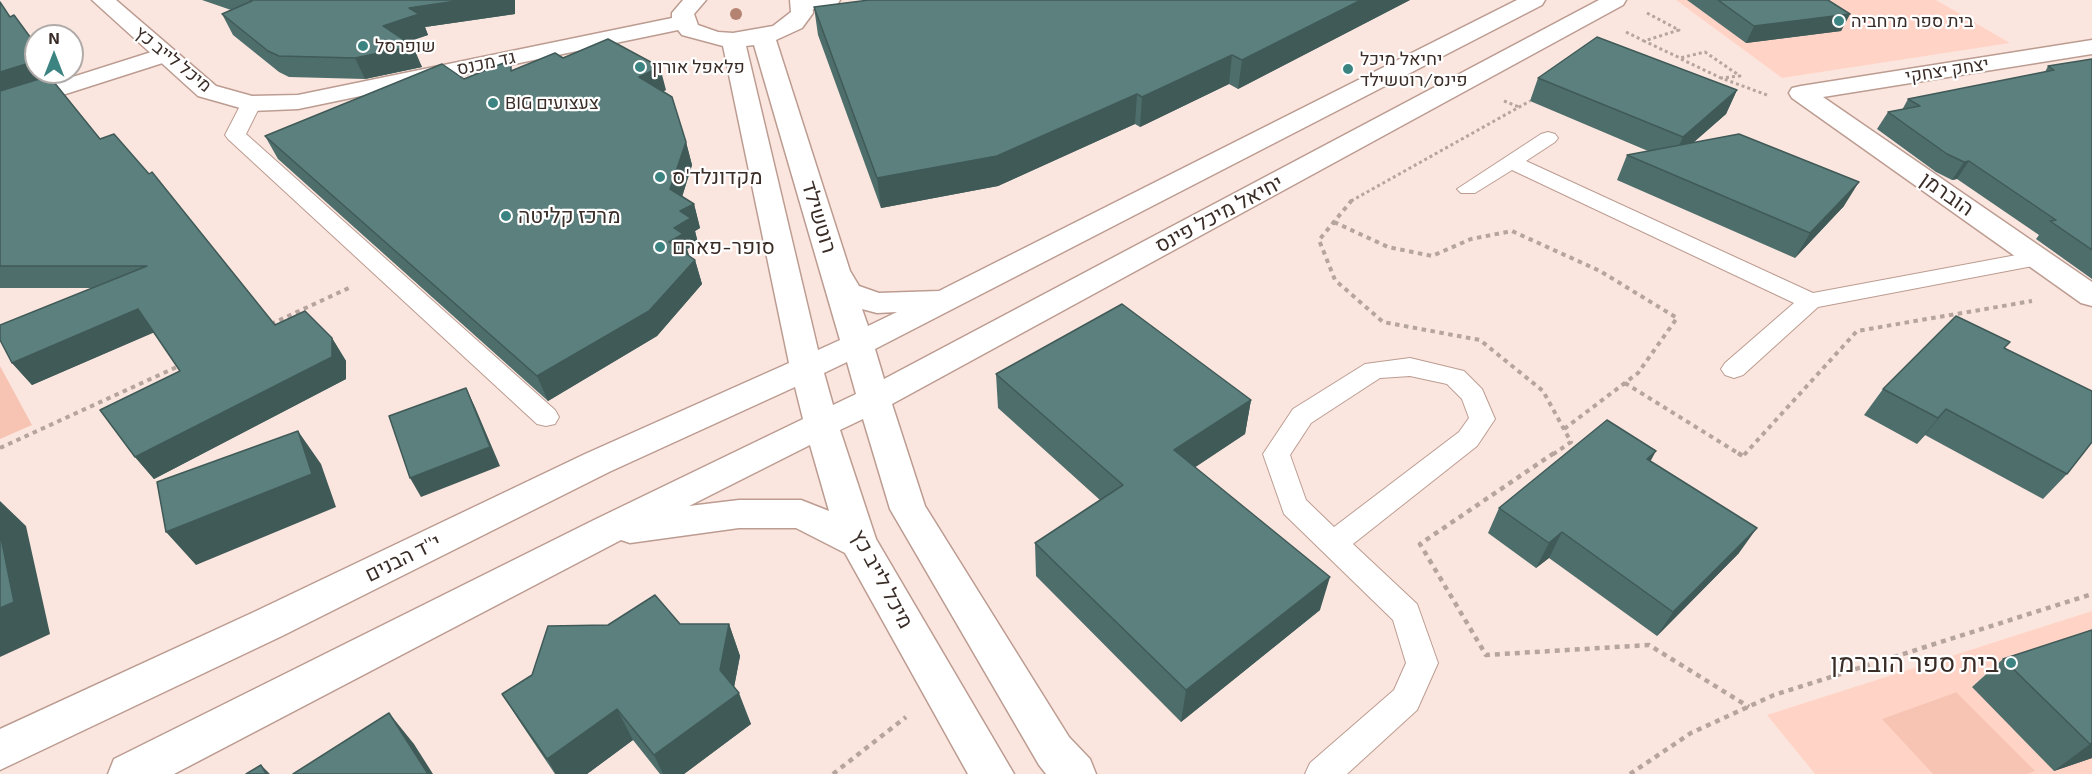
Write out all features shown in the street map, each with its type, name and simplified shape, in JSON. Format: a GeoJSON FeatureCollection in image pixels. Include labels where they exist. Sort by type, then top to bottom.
{"type":"FeatureCollection","features":[{"type":"Feature","properties":{"kind":"street","name":"מיכל לייב כץ"},"geometry":{"type":"LineString","coordinates":[[104,0],[207,91],[251,104]]}},
{"type":"Feature","properties":{"kind":"street"},"geometry":{"type":"LineString","coordinates":[[695,0],[683,13],[684,22],[701,35],[733,40],[763,37],[794,22],[802,13],[802,2],[829,0]]}},
{"type":"Feature","properties":{"kind":"street"},"geometry":{"type":"LineString","coordinates":[[806,368],[860,344],[1534,0]]}},
{"type":"Feature","properties":{"kind":"street","name":"יחיאל מיכל פינס"},"geometry":{"type":"LineString","coordinates":[[822,424],[876,398],[1615,0]]}},
{"type":"Feature","properties":{"kind":"street","name":"גד מכנס"},"geometry":{"type":"LineString","coordinates":[[251,104],[298,102],[684,22]]}},
{"type":"Feature","properties":{"kind":"street","name":"רוטשילד"},"geometry":{"type":"LineString","coordinates":[[763,37],[876,398]]}},
{"type":"Feature","properties":{"kind":"street","name":"רוטשילד"},"geometry":{"type":"LineString","coordinates":[[733,40],[806,368]]}},
{"type":"Feature","properties":{"kind":"street","name":"יצחק יצחקי"},"geometry":{"type":"LineString","coordinates":[[1802,93],[2092,46]]}},
{"type":"Feature","properties":{"kind":"street"},"geometry":{"type":"LineString","coordinates":[[0,108],[164,55]]}},
{"type":"Feature","properties":{"kind":"street","name":"הוברמן"},"geometry":{"type":"LineString","coordinates":[[1802,93],[2089,293]]}},
{"type":"Feature","properties":{"kind":"street"},"geometry":{"type":"LineString","coordinates":[[838,276],[848,293],[877,303],[947,298]]}},
{"type":"Feature","properties":{"kind":"street","name":"מיכל לייב כץ"},"geometry":{"type":"LineString","coordinates":[[806,368],[858,542],[992,774]]}},
{"type":"Feature","properties":{"kind":"street","name":"י''ד הבנים"},"geometry":{"type":"LineString","coordinates":[[0,750],[278,619],[597,463],[806,368]]}},
{"type":"Feature","properties":{"kind":"street"},"geometry":{"type":"LineString","coordinates":[[876,398],[887,447],[908,509],[1054,751],[1074,774]]}},
{"type":"Feature","properties":{"kind":"street"},"geometry":{"type":"LineString","coordinates":[[130,774],[607,530],[822,424]]}},
{"type":"Feature","properties":{"kind":"street"},"geometry":{"type":"LineString","coordinates":[[607,530],[740,514],[801,514],[858,542]]}},
{"type":"Feature","properties":{"kind":"lane"},"geometry":{"type":"LineString","coordinates":[[251,104],[235,135],[546,417]]}},
{"type":"Feature","properties":{"kind":"lane"},"geometry":{"type":"LineString","coordinates":[[1468,189],[1548,138]]}},
{"type":"Feature","properties":{"kind":"lane"},"geometry":{"type":"LineString","coordinates":[[1511,162],[1811,301]]}},
{"type":"Feature","properties":{"kind":"lane"},"geometry":{"type":"LineString","coordinates":[[1734,369],[1811,301],[2038,258]]}},
{"type":"Feature","properties":{"kind":"lane"},"geometry":{"type":"LineString","coordinates":[[1322,774],[1406,700],[1422,663],[1406,614],[1294,506],[1276,454],[1302,416],[1374,369],[1410,367],[1455,377],[1473,394],[1482,419],[1468,439],[1334,543]]}},
{"type":"Feature","properties":{"kind":"path"},"geometry":{"type":"LineString","coordinates":[[1587,15],[1601,20],[1628,3],[1679,30],[1644,41],[1721,78],[1764,95],[1802,93]]}},
{"type":"Feature","properties":{"kind":"path"},"geometry":{"type":"LineString","coordinates":[[1680,58],[1705,52],[1740,76],[1721,78]]}},
{"type":"Feature","properties":{"kind":"path"},"geometry":{"type":"LineString","coordinates":[[1334,222],[1388,247],[1432,255],[1471,239],[1512,231],[1600,271],[1677,318],[1638,373],[1564,429]]}},
{"type":"Feature","properties":{"kind":"path"},"geometry":{"type":"LineString","coordinates":[[267,325],[385,271]]}},
{"type":"Feature","properties":{"kind":"path"},"geometry":{"type":"LineString","coordinates":[[1625,383],[1743,456],[1857,331],[2089,293]]}},
{"type":"Feature","properties":{"kind":"path"},"geometry":{"type":"LineString","coordinates":[[0,448],[182,364]]}},
{"type":"Feature","properties":{"kind":"path"},"geometry":{"type":"LineString","coordinates":[[1630,774],[1691,733],[1774,695],[2092,594]]}},
{"type":"Feature","properties":{"kind":"path"},"geometry":{"type":"LineString","coordinates":[[1649,645],[1749,707]]}},
{"type":"Feature","properties":{"kind":"path"},"geometry":{"type":"LineString","coordinates":[[833,774],[942,689]]}},
{"type":"Feature","properties":{"kind":"shaded area","name":"בית ספר מרחביה"},"geometry":{"type":"Polygon","coordinates":[[[1676,0],[1936,0],[2010,43],[1782,78],[1676,0]]]}},
{"type":"Feature","properties":{"kind":"shaded area"},"geometry":{"type":"Polygon","coordinates":[[[0,366],[32,425],[0,439],[0,366]]]}},
{"type":"Feature","properties":{"kind":"shaded area","name":"בית ספר הוברמן"},"geometry":{"type":"Polygon","coordinates":[[[2092,611],[2092,774],[1815,774],[1767,715],[2092,611]]]}},
{"type":"Feature","properties":{"kind":"shaded area"},"geometry":{"type":"Polygon","coordinates":[[[1957,692],[2035,771],[2027,774],[1933,774],[1882,719],[1957,692]]]}},
{"type":"Feature","properties":{"kind":"building"},"geometry":{"type":"Polygon","coordinates":[[[250,0],[463,0],[409,8],[419,14],[383,26],[413,46],[355,58],[279,56],[268,51],[222,14],[252,1],[250,0]]]}},
{"type":"Feature","properties":{"kind":"building"},"geometry":{"type":"Polygon","coordinates":[[[869,0],[1361,0],[1242,60],[1232,55],[1142,97],[1137,94],[997,156],[877,178],[814,7],[869,0]]]}},
{"type":"Feature","properties":{"kind":"building"},"geometry":{"type":"Polygon","coordinates":[[[1718,0],[1828,0],[1850,14],[1754,26],[1718,0]]]}},
{"type":"Feature","properties":{"kind":"building"},"geometry":{"type":"Polygon","coordinates":[[[0,2],[10,17],[14,15],[24,29],[24,65],[0,72],[0,2]]]}},
{"type":"Feature","properties":{"kind":"building"},"geometry":{"type":"Polygon","coordinates":[[[1597,37],[1737,90],[1683,137],[1538,78],[1597,37]]]}},
{"type":"Feature","properties":{"kind":"building","name":"מרכז קליטה"},"geometry":{"type":"Polygon","coordinates":[[[608,39],[660,67],[639,77],[672,97],[686,142],[670,189],[694,204],[680,211],[691,218],[674,228],[683,234],[669,242],[695,260],[649,311],[537,376],[265,136],[442,64],[464,79],[511,60],[511,71],[555,53],[563,58],[608,39]]]}},
{"type":"Feature","properties":{"kind":"building"},"geometry":{"type":"Polygon","coordinates":[[[2092,59],[2092,250],[2050,221],[2056,220],[1969,161],[1964,162],[1947,154],[1888,112],[1920,106],[1908,99],[2054,70],[2048,66],[2092,59]]]}},
{"type":"Feature","properties":{"kind":"building"},"geometry":{"type":"Polygon","coordinates":[[[24,84],[55,84],[100,139],[114,134],[149,174],[152,172],[275,325],[305,311],[332,338],[332,357],[135,457],[100,410],[180,371],[138,309],[12,363],[0,340],[0,325],[147,266],[0,266],[0,91],[24,84]]]}},
{"type":"Feature","properties":{"kind":"building"},"geometry":{"type":"Polygon","coordinates":[[[1739,134],[1859,182],[1810,233],[1627,155],[1739,134]]]}},
{"type":"Feature","properties":{"kind":"building"},"geometry":{"type":"Polygon","coordinates":[[[1122,304],[1251,400],[1174,450],[1330,577],[1186,690],[1035,543],[1123,485],[996,374],[1122,304]]]}},
{"type":"Feature","properties":{"kind":"building"},"geometry":{"type":"Polygon","coordinates":[[[1956,316],[2010,342],[2004,348],[2092,391],[2092,442],[2067,474],[1946,409],[1938,418],[1883,389],[1956,316]]]}},
{"type":"Feature","properties":{"kind":"building"},"geometry":{"type":"Polygon","coordinates":[[[466,388],[490,447],[410,478],[389,416],[466,388]]]}},
{"type":"Feature","properties":{"kind":"building"},"geometry":{"type":"Polygon","coordinates":[[[1607,420],[1656,451],[1647,459],[1757,528],[1673,612],[1562,532],[1549,543],[1499,508],[1607,420]]]}},
{"type":"Feature","properties":{"kind":"building"},"geometry":{"type":"Polygon","coordinates":[[[298,431],[312,474],[166,532],[157,482],[298,431]]]}},
{"type":"Feature","properties":{"kind":"building"},"geometry":{"type":"Polygon","coordinates":[[[0,533],[14,602],[0,608],[0,533]]]}},
{"type":"Feature","properties":{"kind":"building"},"geometry":{"type":"Polygon","coordinates":[[[655,595],[680,624],[729,624],[720,670],[739,693],[654,755],[617,709],[547,759],[502,694],[532,675],[548,626],[608,625],[655,595]]]}},
{"type":"Feature","properties":{"kind":"building"},"geometry":{"type":"Polygon","coordinates":[[[2092,630],[2092,743],[2090,744],[2003,659],[2092,630]]]}},
{"type":"Feature","properties":{"kind":"building"},"geometry":{"type":"Polygon","coordinates":[[[389,713],[428,774],[293,774],[389,713]]]}},
{"type":"Feature","properties":{"kind":"building"},"geometry":{"type":"Polygon","coordinates":[[[261,765],[266,774],[246,774],[261,765]]]}},
{"type":"Feature","properties":{"kind":"place","name":"בית ספר מרחביה"},"geometry":{"type":"Point","coordinates":[1839,21]}},
{"type":"Feature","properties":{"kind":"place","name":"שופרסל"},"geometry":{"type":"Point","coordinates":[363,46]}},
{"type":"Feature","properties":{"kind":"place","name":"פלאפל אורון"},"geometry":{"type":"Point","coordinates":[640,67]}},
{"type":"Feature","properties":{"kind":"place","name":"יחיאל מיכל פינס/רוטשילד"},"geometry":{"type":"Point","coordinates":[1348,69]}},
{"type":"Feature","properties":{"kind":"place","name":"BIG צעצועים"},"geometry":{"type":"Point","coordinates":[493,103]}},
{"type":"Feature","properties":{"kind":"place","name":"מקדונלד'ס"},"geometry":{"type":"Point","coordinates":[660,177]}},
{"type":"Feature","properties":{"kind":"place","name":"מרכז קליטה"},"geometry":{"type":"Point","coordinates":[506,216]}},
{"type":"Feature","properties":{"kind":"place","name":"סופר-פארם"},"geometry":{"type":"Point","coordinates":[660,247]}},
{"type":"Feature","properties":{"kind":"place","name":"בית ספר הוברמן"},"geometry":{"type":"Point","coordinates":[2011,663]}}]}
